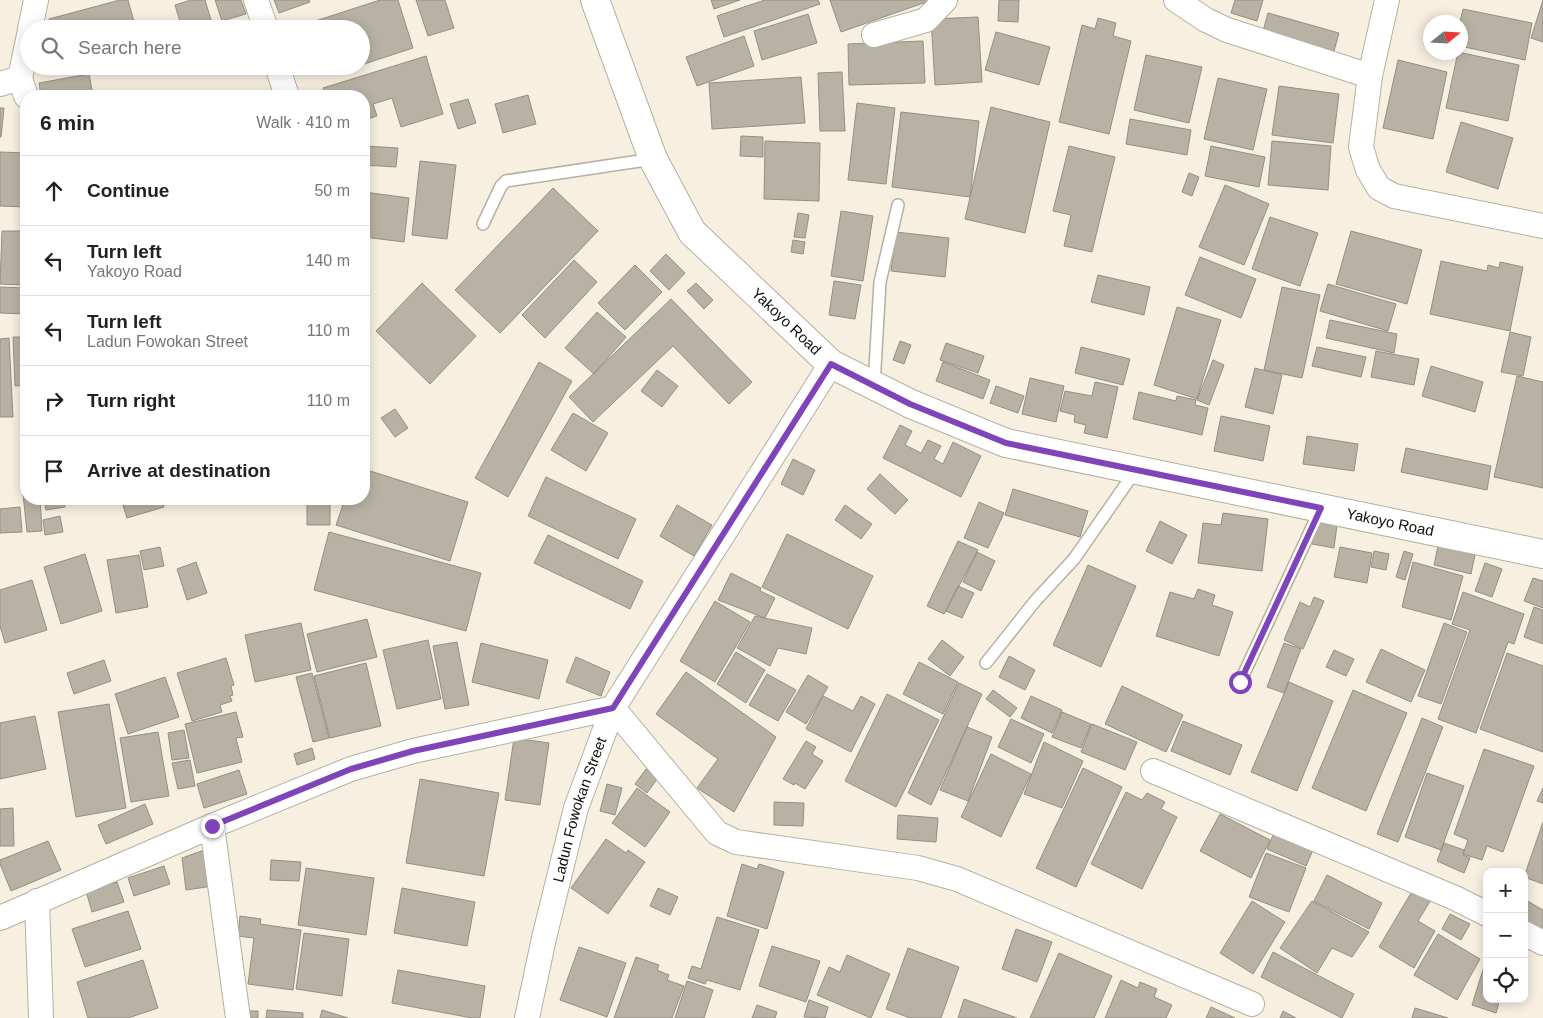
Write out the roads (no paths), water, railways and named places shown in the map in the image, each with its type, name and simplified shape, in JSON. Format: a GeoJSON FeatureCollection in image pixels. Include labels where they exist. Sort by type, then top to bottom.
{"type":"FeatureCollection","features":[{"type":"Feature","properties":{"kind":"main road","name":"Yakoyo Road"},"geometry":{"type":"LineString","coordinates":[[595,0],[653,159],[692,232],[831,364],[910,404],[1006,443],[1543,554]]}},
{"type":"Feature","properties":{"kind":"street"},"geometry":{"type":"LineString","coordinates":[[32,20],[36,0]]}},
{"type":"Feature","properties":{"kind":"street"},"geometry":{"type":"LineString","coordinates":[[256,0],[263,20]]}},
{"type":"Feature","properties":{"kind":"street"},"geometry":{"type":"LineString","coordinates":[[874,34],[926,20],[945,0]]}},
{"type":"Feature","properties":{"kind":"street"},"geometry":{"type":"LineString","coordinates":[[1176,0],[1206,20],[1227,30],[1370,76]]}},
{"type":"Feature","properties":{"kind":"street"},"geometry":{"type":"LineString","coordinates":[[1387,0],[1370,76],[1360,147],[1368,170],[1379,188],[1394,196],[1543,226]]}},
{"type":"Feature","properties":{"kind":"street"},"geometry":{"type":"LineString","coordinates":[[15,86],[20,68]]}},
{"type":"Feature","properties":{"kind":"street"},"geometry":{"type":"LineString","coordinates":[[280,75],[285,90]]}},
{"type":"Feature","properties":{"kind":"street","name":"Ladun Fowokan Street"},"geometry":{"type":"LineString","coordinates":[[527,1018],[544,938],[576,808],[613,708],[831,364]]}},
{"type":"Feature","properties":{"kind":"street"},"geometry":{"type":"LineString","coordinates":[[0,918],[212,826],[351,769],[413,751],[613,708],[717,833],[736,842],[918,868],[957,879],[1252,1004]]}},
{"type":"Feature","properties":{"kind":"street"},"geometry":{"type":"LineString","coordinates":[[1153,771],[1485,913]]}},
{"type":"Feature","properties":{"kind":"street"},"geometry":{"type":"LineString","coordinates":[[212,826],[238,1018]]}},
{"type":"Feature","properties":{"kind":"street"},"geometry":{"type":"LineString","coordinates":[[37,901],[41,1018]]}},
{"type":"Feature","properties":{"kind":"street"},"geometry":{"type":"LineString","coordinates":[[1528,935],[1543,942]]}},
{"type":"Feature","properties":{"kind":"lane"},"geometry":{"type":"LineString","coordinates":[[483,224],[501,186],[506,181],[653,159]]}},
{"type":"Feature","properties":{"kind":"lane"},"geometry":{"type":"LineString","coordinates":[[874,386],[880,282],[898,205]]}},
{"type":"Feature","properties":{"kind":"lane"},"geometry":{"type":"LineString","coordinates":[[986,663],[1036,600],[1074,559],[1136,470]]}},
{"type":"Feature","properties":{"kind":"lane"},"geometry":{"type":"LineString","coordinates":[[1240,682],[1321,508]]}}]}
